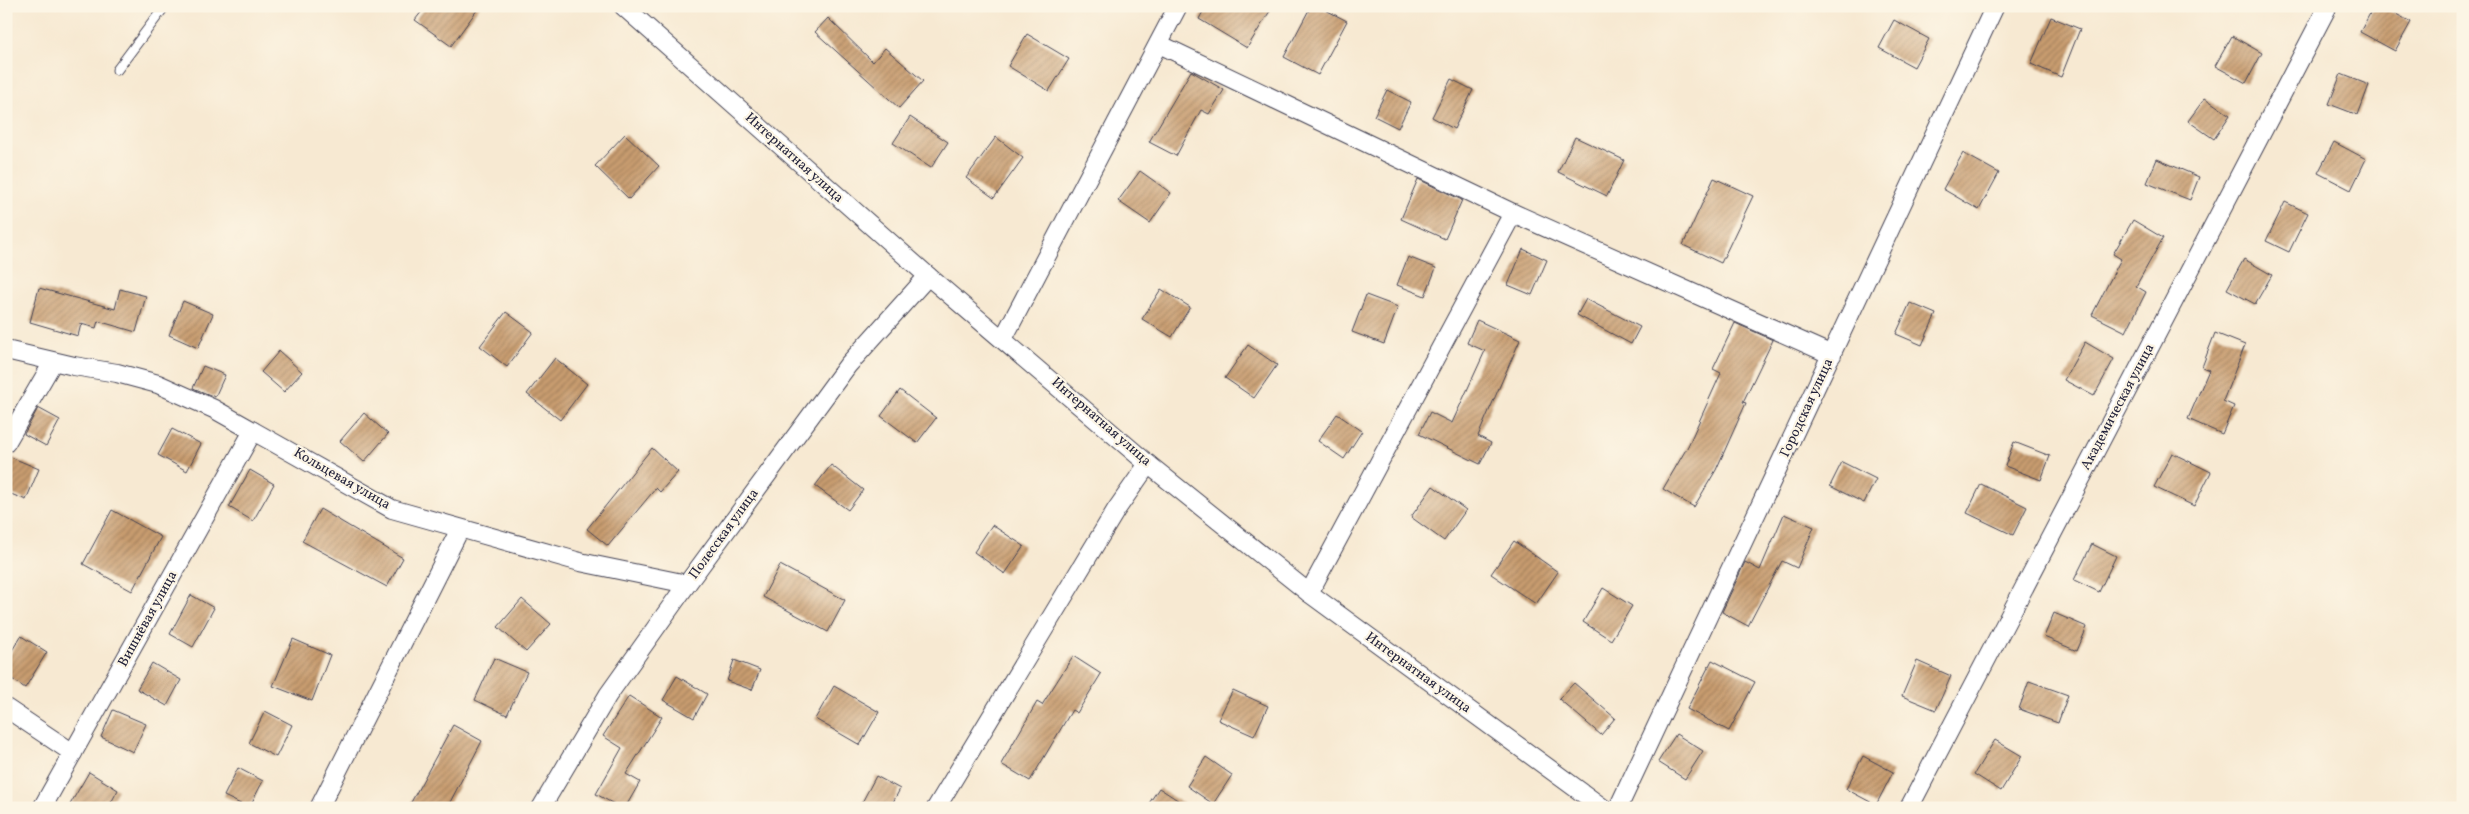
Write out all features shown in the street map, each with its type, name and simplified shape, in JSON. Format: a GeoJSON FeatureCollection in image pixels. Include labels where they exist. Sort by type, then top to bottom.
{"type":"FeatureCollection","features":[{"type":"Feature","properties":{"kind":"street","name":"Интернатная улица"},"geometry":{"type":"LineString","coordinates":[[623,6],[928,276],[1148,464],[1309,594],[1603,808]]}},
{"type":"Feature","properties":{"kind":"street"},"geometry":{"type":"LineString","coordinates":[[1003,339],[1178,6]]}},
{"type":"Feature","properties":{"kind":"street","name":"Городская улица"},"geometry":{"type":"LineString","coordinates":[[1618,808],[1995,6]]}},
{"type":"Feature","properties":{"kind":"street","name":"Академическая улица"},"geometry":{"type":"LineString","coordinates":[[1909,808],[2328,6]]}},
{"type":"Feature","properties":{"kind":"street"},"geometry":{"type":"LineString","coordinates":[[1159,44],[1513,213],[1832,355]]}},
{"type":"Feature","properties":{"kind":"street"},"geometry":{"type":"LineString","coordinates":[[1309,594],[1513,213]]}},
{"type":"Feature","properties":{"kind":"street","name":"Полесская улица"},"geometry":{"type":"LineString","coordinates":[[541,808],[608,695],[687,584],[848,365],[928,276]]}},
{"type":"Feature","properties":{"kind":"street","name":"Кольцевая улица"},"geometry":{"type":"LineString","coordinates":[[6,350],[53,362],[117,373],[158,384],[214,409],[286,447],[392,509],[580,562],[687,584]]}},
{"type":"Feature","properties":{"kind":"street"},"geometry":{"type":"LineString","coordinates":[[6,443],[53,362]]}},
{"type":"Feature","properties":{"kind":"street","name":"Вишнёвая улица"},"geometry":{"type":"LineString","coordinates":[[42,808],[253,431]]}},
{"type":"Feature","properties":{"kind":"street"},"geometry":{"type":"LineString","coordinates":[[936,808],[1116,510],[1148,464]]}},
{"type":"Feature","properties":{"kind":"street"},"geometry":{"type":"LineString","coordinates":[[320,807],[460,529]]}},
{"type":"Feature","properties":{"kind":"street"},"geometry":{"type":"LineString","coordinates":[[6,708],[73,753]]}},
{"type":"Feature","properties":{"kind":"lane"},"geometry":{"type":"LineString","coordinates":[[117,70],[165,6]]}},
{"type":"Feature","properties":{"kind":"building"},"geometry":{"type":"Polygon","coordinates":[[[426,6],[480,6],[451,46],[415,20],[426,6]]]}},
{"type":"Feature","properties":{"kind":"building"},"geometry":{"type":"Polygon","coordinates":[[[1206,6],[1273,6],[1247,48],[1199,19],[1206,6]]]}},
{"type":"Feature","properties":{"kind":"building"},"geometry":{"type":"Polygon","coordinates":[[[1311,6],[1318,6],[1347,21],[1318,75],[1284,57],[1311,6]]]}},
{"type":"Feature","properties":{"kind":"building"},"geometry":{"type":"Polygon","coordinates":[[[2374,6],[2381,6],[2411,22],[2395,51],[2360,32],[2374,6]]]}},
{"type":"Feature","properties":{"kind":"building"},"geometry":{"type":"Polygon","coordinates":[[[2051,17],[2080,29],[2061,77],[2031,64],[2051,17]]]}},
{"type":"Feature","properties":{"kind":"building"},"geometry":{"type":"Polygon","coordinates":[[[828,18],[873,62],[885,48],[923,81],[899,108],[815,32],[828,18]]]}},
{"type":"Feature","properties":{"kind":"building"},"geometry":{"type":"Polygon","coordinates":[[[1894,20],[1929,39],[1914,67],[1879,48],[1894,20]]]}},
{"type":"Feature","properties":{"kind":"building"},"geometry":{"type":"Polygon","coordinates":[[[1027,34],[1069,59],[1049,91],[1008,66],[1027,34]]]}},
{"type":"Feature","properties":{"kind":"building"},"geometry":{"type":"Polygon","coordinates":[[[2232,36],[2262,53],[2246,83],[2215,66],[2232,36]]]}},
{"type":"Feature","properties":{"kind":"building"},"geometry":{"type":"Polygon","coordinates":[[[1191,71],[1224,90],[1209,114],[1201,110],[1176,156],[1149,142],[1191,71]]]}},
{"type":"Feature","properties":{"kind":"building"},"geometry":{"type":"Polygon","coordinates":[[[2341,74],[2369,85],[2358,115],[2329,104],[2341,74]]]}},
{"type":"Feature","properties":{"kind":"building"},"geometry":{"type":"Polygon","coordinates":[[[1451,79],[1473,90],[1454,129],[1432,117],[1451,79]]]}},
{"type":"Feature","properties":{"kind":"building"},"geometry":{"type":"Polygon","coordinates":[[[1387,90],[1411,102],[1398,128],[1374,116],[1387,90]]]}},
{"type":"Feature","properties":{"kind":"building"},"geometry":{"type":"Polygon","coordinates":[[[2205,98],[2230,115],[2214,139],[2188,121],[2205,98]]]}},
{"type":"Feature","properties":{"kind":"building"},"geometry":{"type":"Polygon","coordinates":[[[910,117],[948,142],[931,168],[893,143],[910,117]]]}},
{"type":"Feature","properties":{"kind":"building"},"geometry":{"type":"Polygon","coordinates":[[[625,134],[659,166],[629,199],[595,166],[625,134]]]}},
{"type":"Feature","properties":{"kind":"building"},"geometry":{"type":"Polygon","coordinates":[[[996,137],[1023,158],[994,198],[966,178],[996,137]]]}},
{"type":"Feature","properties":{"kind":"building"},"geometry":{"type":"Polygon","coordinates":[[[1575,137],[1624,160],[1607,196],[1558,172],[1575,137]]]}},
{"type":"Feature","properties":{"kind":"building"},"geometry":{"type":"Polygon","coordinates":[[[2334,142],[2366,159],[2351,190],[2318,173],[2334,142]]]}},
{"type":"Feature","properties":{"kind":"building"},"geometry":{"type":"Polygon","coordinates":[[[1963,153],[1999,173],[1979,210],[1943,189],[1963,153]]]}},
{"type":"Feature","properties":{"kind":"building"},"geometry":{"type":"Polygon","coordinates":[[[2157,159],[2199,177],[2190,200],[2147,183],[2157,159]]]}},
{"type":"Feature","properties":{"kind":"building"},"geometry":{"type":"Polygon","coordinates":[[[1140,171],[1171,193],[1150,223],[1118,201],[1140,171]]]}},
{"type":"Feature","properties":{"kind":"building"},"geometry":{"type":"Polygon","coordinates":[[[1714,178],[1753,196],[1721,263],[1683,245],[1714,178]]]}},
{"type":"Feature","properties":{"kind":"building"},"geometry":{"type":"Polygon","coordinates":[[[1418,179],[1462,200],[1445,239],[1401,219],[1418,179]]]}},
{"type":"Feature","properties":{"kind":"building"},"geometry":{"type":"Polygon","coordinates":[[[2285,202],[2308,213],[2289,252],[2266,241],[2285,202]]]}},
{"type":"Feature","properties":{"kind":"building"},"geometry":{"type":"Polygon","coordinates":[[[2133,220],[2163,238],[2136,286],[2146,292],[2126,332],[2092,315],[2121,259],[2113,254],[2133,220]]]}},
{"type":"Feature","properties":{"kind":"building"},"geometry":{"type":"Polygon","coordinates":[[[1523,249],[1547,260],[1532,295],[1508,285],[1523,249]]]}},
{"type":"Feature","properties":{"kind":"building"},"geometry":{"type":"Polygon","coordinates":[[[1408,257],[1436,268],[1425,296],[1397,285],[1408,257]]]}},
{"type":"Feature","properties":{"kind":"building"},"geometry":{"type":"Polygon","coordinates":[[[2244,259],[2272,275],[2255,304],[2227,289],[2244,259]]]}},
{"type":"Feature","properties":{"kind":"building"},"geometry":{"type":"Polygon","coordinates":[[[39,288],[115,309],[120,289],[146,296],[136,332],[98,321],[96,328],[81,324],[78,336],[30,322],[39,288]]]}},
{"type":"Feature","properties":{"kind":"building"},"geometry":{"type":"Polygon","coordinates":[[[1161,289],[1190,307],[1172,337],[1142,319],[1161,289]]]}},
{"type":"Feature","properties":{"kind":"building"},"geometry":{"type":"Polygon","coordinates":[[[1366,295],[1398,307],[1384,344],[1352,332],[1366,295]]]}},
{"type":"Feature","properties":{"kind":"building"},"geometry":{"type":"Polygon","coordinates":[[[1586,299],[1640,327],[1631,344],[1577,315],[1586,299]]]}},
{"type":"Feature","properties":{"kind":"building"},"geometry":{"type":"Polygon","coordinates":[[[183,301],[213,314],[198,348],[169,335],[183,301]]]}},
{"type":"Feature","properties":{"kind":"building"},"geometry":{"type":"Polygon","coordinates":[[[1910,303],[1936,314],[1922,345],[1896,334],[1910,303]]]}},
{"type":"Feature","properties":{"kind":"building"},"geometry":{"type":"Polygon","coordinates":[[[506,312],[533,332],[507,367],[480,346],[506,312]]]}},
{"type":"Feature","properties":{"kind":"building"},"geometry":{"type":"Polygon","coordinates":[[[1477,320],[1520,340],[1478,436],[1491,443],[1480,464],[1419,434],[1430,412],[1452,423],[1485,351],[1467,343],[1477,320]]]}},
{"type":"Feature","properties":{"kind":"building"},"geometry":{"type":"Polygon","coordinates":[[[1735,323],[1773,340],[1743,402],[1746,403],[1716,470],[1694,507],[1663,489],[1688,446],[1721,373],[1713,369],[1735,323]]]}},
{"type":"Feature","properties":{"kind":"building"},"geometry":{"type":"Polygon","coordinates":[[[2215,333],[2245,345],[2223,401],[2234,406],[2222,434],[2188,419],[2209,370],[2202,367],[2215,333]]]}},
{"type":"Feature","properties":{"kind":"building"},"geometry":{"type":"Polygon","coordinates":[[[2085,342],[2114,359],[2094,396],[2064,380],[2085,342]]]}},
{"type":"Feature","properties":{"kind":"building"},"geometry":{"type":"Polygon","coordinates":[[[1248,345],[1277,365],[1254,398],[1225,378],[1248,345]]]}},
{"type":"Feature","properties":{"kind":"building"},"geometry":{"type":"Polygon","coordinates":[[[279,351],[302,372],[284,392],[261,372],[279,351]]]}},
{"type":"Feature","properties":{"kind":"building"},"geometry":{"type":"Polygon","coordinates":[[[555,358],[587,384],[560,420],[527,394],[555,358]]]}},
{"type":"Feature","properties":{"kind":"building"},"geometry":{"type":"Polygon","coordinates":[[[203,366],[225,375],[215,397],[193,388],[203,366]]]}},
{"type":"Feature","properties":{"kind":"building"},"geometry":{"type":"Polygon","coordinates":[[[900,390],[936,418],[917,443],[881,416],[900,390]]]}},
{"type":"Feature","properties":{"kind":"building"},"geometry":{"type":"Polygon","coordinates":[[[38,408],[60,420],[46,446],[24,434],[38,408]]]}},
{"type":"Feature","properties":{"kind":"building"},"geometry":{"type":"Polygon","coordinates":[[[364,413],[388,434],[364,462],[340,441],[364,413]]]}},
{"type":"Feature","properties":{"kind":"building"},"geometry":{"type":"Polygon","coordinates":[[[1337,414],[1362,431],[1344,459],[1318,441],[1337,414]]]}},
{"type":"Feature","properties":{"kind":"building"},"geometry":{"type":"Polygon","coordinates":[[[172,429],[201,444],[187,471],[158,455],[172,429]]]}},
{"type":"Feature","properties":{"kind":"building"},"geometry":{"type":"Polygon","coordinates":[[[2014,442],[2050,456],[2041,480],[2005,466],[2014,442]]]}},
{"type":"Feature","properties":{"kind":"building"},"geometry":{"type":"Polygon","coordinates":[[[652,448],[678,472],[660,492],[656,488],[608,546],[587,529],[652,448]]]}},
{"type":"Feature","properties":{"kind":"building"},"geometry":{"type":"Polygon","coordinates":[[[2172,453],[2211,472],[2194,506],[2154,487],[2172,453]]]}},
{"type":"Feature","properties":{"kind":"building"},"geometry":{"type":"Polygon","coordinates":[[[6,455],[39,469],[26,500],[6,492],[6,455]]]}},
{"type":"Feature","properties":{"kind":"building"},"geometry":{"type":"Polygon","coordinates":[[[1842,462],[1876,479],[1864,503],[1830,486],[1842,462]]]}},
{"type":"Feature","properties":{"kind":"building"},"geometry":{"type":"Polygon","coordinates":[[[831,465],[863,490],[848,510],[815,486],[831,465]]]}},
{"type":"Feature","properties":{"kind":"building"},"geometry":{"type":"Polygon","coordinates":[[[250,470],[274,484],[253,521],[229,507],[250,470]]]}},
{"type":"Feature","properties":{"kind":"building"},"geometry":{"type":"Polygon","coordinates":[[[1981,484],[2027,507],[2013,535],[1967,513],[1981,484]]]}},
{"type":"Feature","properties":{"kind":"building"},"geometry":{"type":"Polygon","coordinates":[[[1433,486],[1466,510],[1444,541],[1411,517],[1433,486]]]}},
{"type":"Feature","properties":{"kind":"building"},"geometry":{"type":"Polygon","coordinates":[[[320,509],[403,558],[387,587],[302,541],[320,509]]]}},
{"type":"Feature","properties":{"kind":"building"},"geometry":{"type":"Polygon","coordinates":[[[112,510],[161,537],[132,591],[83,564],[112,510]]]}},
{"type":"Feature","properties":{"kind":"building"},"geometry":{"type":"Polygon","coordinates":[[[1784,514],[1814,527],[1797,568],[1782,561],[1748,626],[1722,612],[1745,562],[1760,570],[1784,514]]]}},
{"type":"Feature","properties":{"kind":"building"},"geometry":{"type":"Polygon","coordinates":[[[992,525],[1024,546],[1005,574],[974,552],[992,525]]]}},
{"type":"Feature","properties":{"kind":"building"},"geometry":{"type":"Polygon","coordinates":[[[1514,541],[1558,572],[1536,604],[1491,574],[1514,541]]]}},
{"type":"Feature","properties":{"kind":"building"},"geometry":{"type":"Polygon","coordinates":[[[2092,544],[2116,556],[2099,592],[2074,580],[2092,544]]]}},
{"type":"Feature","properties":{"kind":"building"},"geometry":{"type":"Polygon","coordinates":[[[780,565],[845,600],[828,632],[763,597],[780,565]]]}},
{"type":"Feature","properties":{"kind":"building"},"geometry":{"type":"Polygon","coordinates":[[[1603,588],[1632,606],[1611,640],[1583,622],[1603,588]]]}},
{"type":"Feature","properties":{"kind":"building"},"geometry":{"type":"Polygon","coordinates":[[[191,595],[214,608],[193,647],[170,634],[191,595]]]}},
{"type":"Feature","properties":{"kind":"building"},"geometry":{"type":"Polygon","coordinates":[[[522,599],[551,624],[526,652],[498,627],[522,599]]]}},
{"type":"Feature","properties":{"kind":"building"},"geometry":{"type":"Polygon","coordinates":[[[2054,613],[2087,627],[2077,651],[2044,637],[2054,613]]]}},
{"type":"Feature","properties":{"kind":"building"},"geometry":{"type":"Polygon","coordinates":[[[21,636],[47,652],[25,688],[6,675],[6,660],[21,636]]]}},
{"type":"Feature","properties":{"kind":"building"},"geometry":{"type":"Polygon","coordinates":[[[293,639],[330,655],[312,701],[273,686],[293,639]]]}},
{"type":"Feature","properties":{"kind":"building"},"geometry":{"type":"Polygon","coordinates":[[[1073,656],[1101,674],[1077,713],[1072,710],[1030,781],[1001,764],[1037,702],[1042,705],[1073,656]]]}},
{"type":"Feature","properties":{"kind":"building"},"geometry":{"type":"Polygon","coordinates":[[[494,658],[527,672],[507,715],[475,700],[494,658]]]}},
{"type":"Feature","properties":{"kind":"building"},"geometry":{"type":"Polygon","coordinates":[[[734,660],[760,670],[752,690],[727,681],[734,660]]]}},
{"type":"Feature","properties":{"kind":"building"},"geometry":{"type":"Polygon","coordinates":[[[1712,660],[1755,682],[1729,731],[1687,709],[1712,660]]]}},
{"type":"Feature","properties":{"kind":"building"},"geometry":{"type":"Polygon","coordinates":[[[1917,661],[1951,676],[1936,710],[1902,696],[1917,661]]]}},
{"type":"Feature","properties":{"kind":"building"},"geometry":{"type":"Polygon","coordinates":[[[152,663],[181,680],[167,706],[137,689],[152,663]]]}},
{"type":"Feature","properties":{"kind":"building"},"geometry":{"type":"Polygon","coordinates":[[[677,676],[707,694],[694,718],[663,700],[677,676]]]}},
{"type":"Feature","properties":{"kind":"building"},"geometry":{"type":"Polygon","coordinates":[[[2029,681],[2068,695],[2058,723],[2019,709],[2029,681]]]}},
{"type":"Feature","properties":{"kind":"building"},"geometry":{"type":"Polygon","coordinates":[[[1574,683],[1615,718],[1601,735],[1559,699],[1574,683]]]}},
{"type":"Feature","properties":{"kind":"building"},"geometry":{"type":"Polygon","coordinates":[[[834,686],[879,712],[860,745],[815,719],[834,686]]]}},
{"type":"Feature","properties":{"kind":"building"},"geometry":{"type":"Polygon","coordinates":[[[1233,690],[1268,706],[1254,736],[1218,720],[1233,690]]]}},
{"type":"Feature","properties":{"kind":"building"},"geometry":{"type":"Polygon","coordinates":[[[629,696],[662,717],[626,774],[640,782],[625,808],[621,808],[596,794],[622,748],[603,736],[629,696]]]}},
{"type":"Feature","properties":{"kind":"building"},"geometry":{"type":"Polygon","coordinates":[[[113,710],[146,724],[133,752],[101,737],[113,710]]]}},
{"type":"Feature","properties":{"kind":"building"},"geometry":{"type":"Polygon","coordinates":[[[265,711],[292,725],[276,757],[249,743],[265,711]]]}},
{"type":"Feature","properties":{"kind":"building"},"geometry":{"type":"Polygon","coordinates":[[[453,725],[482,741],[447,808],[408,808],[453,725]]]}},
{"type":"Feature","properties":{"kind":"building"},"geometry":{"type":"Polygon","coordinates":[[[1676,734],[1703,751],[1685,779],[1658,762],[1676,734]]]}},
{"type":"Feature","properties":{"kind":"building"},"geometry":{"type":"Polygon","coordinates":[[[1995,740],[2022,756],[2001,791],[1974,774],[1995,740]]]}},
{"type":"Feature","properties":{"kind":"building"},"geometry":{"type":"Polygon","coordinates":[[[1863,756],[1893,772],[1876,805],[1846,789],[1863,756]]]}},
{"type":"Feature","properties":{"kind":"building"},"geometry":{"type":"Polygon","coordinates":[[[1206,757],[1232,775],[1213,804],[1187,786],[1206,757]]]}},
{"type":"Feature","properties":{"kind":"building"},"geometry":{"type":"Polygon","coordinates":[[[238,768],[263,781],[249,808],[224,796],[238,768]]]}},
{"type":"Feature","properties":{"kind":"building"},"geometry":{"type":"Polygon","coordinates":[[[89,772],[118,790],[108,808],[68,808],[89,772]]]}},
{"type":"Feature","properties":{"kind":"building"},"geometry":{"type":"Polygon","coordinates":[[[876,776],[900,789],[890,808],[859,808],[876,776]]]}},
{"type":"Feature","properties":{"kind":"building"},"geometry":{"type":"Polygon","coordinates":[[[1159,788],[1190,808],[1146,808],[1159,788]]]}}]}
